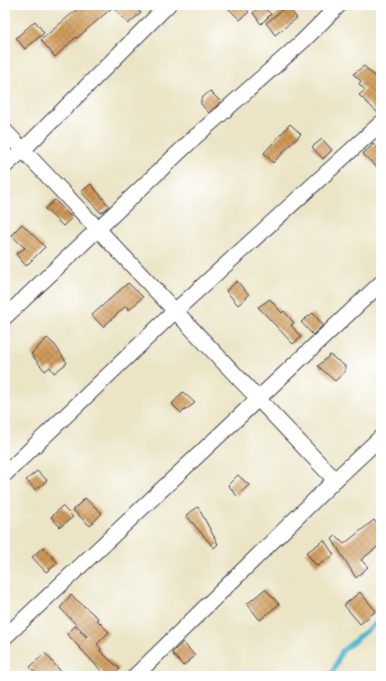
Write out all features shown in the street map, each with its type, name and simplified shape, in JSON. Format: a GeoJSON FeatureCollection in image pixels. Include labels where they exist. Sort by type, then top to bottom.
{"type":"FeatureCollection","features":[{"type":"Feature","properties":{"kind":"street"},"geometry":{"type":"LineString","coordinates":[[5,166],[23,150],[168,5]]}},
{"type":"Feature","properties":{"kind":"street"},"geometry":{"type":"LineString","coordinates":[[5,316],[194,138],[303,41],[339,5]]}},
{"type":"Feature","properties":{"kind":"street"},"geometry":{"type":"LineString","coordinates":[[5,474],[176,311],[381,123]]}},
{"type":"Feature","properties":{"kind":"street"},"geometry":{"type":"LineString","coordinates":[[5,131],[335,480]]}},
{"type":"Feature","properties":{"kind":"street"},"geometry":{"type":"LineString","coordinates":[[5,637],[381,283]]}},
{"type":"Feature","properties":{"kind":"street"},"geometry":{"type":"LineString","coordinates":[[135,676],[335,480],[381,437]]}},
{"type":"Feature","properties":{"kind":"building"},"geometry":{"type":"Polygon","coordinates":[[[82,5],[134,5],[141,13],[128,24],[113,7],[77,38],[76,37],[55,57],[41,40],[82,5]]]}},
{"type":"Feature","properties":{"kind":"building"},"geometry":{"type":"Polygon","coordinates":[[[225,5],[242,5],[249,12],[240,20],[225,5]]]}},
{"type":"Feature","properties":{"kind":"building"},"geometry":{"type":"Polygon","coordinates":[[[261,5],[271,14],[261,24],[253,13],[261,5]]]}},
{"type":"Feature","properties":{"kind":"building"},"geometry":{"type":"Polygon","coordinates":[[[287,6],[297,18],[275,35],[266,23],[287,6]]]}},
{"type":"Feature","properties":{"kind":"building"},"geometry":{"type":"Polygon","coordinates":[[[35,21],[44,33],[25,49],[16,38],[35,21]]]}},
{"type":"Feature","properties":{"kind":"building"},"geometry":{"type":"Polygon","coordinates":[[[364,66],[381,82],[381,114],[379,114],[359,95],[365,90],[359,84],[361,81],[353,74],[364,66]]]}},
{"type":"Feature","properties":{"kind":"building"},"geometry":{"type":"Polygon","coordinates":[[[210,91],[221,102],[209,113],[201,104],[201,99],[210,91]]]}},
{"type":"Feature","properties":{"kind":"building"},"geometry":{"type":"Polygon","coordinates":[[[290,124],[301,134],[273,163],[264,153],[290,124]]]}},
{"type":"Feature","properties":{"kind":"building"},"geometry":{"type":"Polygon","coordinates":[[[322,139],[332,150],[323,159],[312,147],[322,139]]]}},
{"type":"Feature","properties":{"kind":"building"},"geometry":{"type":"Polygon","coordinates":[[[373,144],[381,152],[381,171],[363,154],[373,144]]]}},
{"type":"Feature","properties":{"kind":"building"},"geometry":{"type":"Polygon","coordinates":[[[91,184],[109,206],[101,213],[81,192],[91,184]]]}},
{"type":"Feature","properties":{"kind":"building"},"geometry":{"type":"Polygon","coordinates":[[[55,200],[72,218],[63,226],[45,209],[55,200]]]}},
{"type":"Feature","properties":{"kind":"building"},"geometry":{"type":"Polygon","coordinates":[[[22,224],[45,247],[26,266],[16,254],[25,248],[11,235],[22,224]]]}},
{"type":"Feature","properties":{"kind":"building"},"geometry":{"type":"Polygon","coordinates":[[[237,281],[249,295],[238,305],[226,291],[237,281]]]}},
{"type":"Feature","properties":{"kind":"building"},"geometry":{"type":"Polygon","coordinates":[[[128,283],[143,297],[129,310],[126,306],[103,327],[92,315],[128,283]]]}},
{"type":"Feature","properties":{"kind":"building"},"geometry":{"type":"Polygon","coordinates":[[[270,299],[282,313],[284,311],[294,323],[291,325],[301,337],[293,344],[258,307],[270,299]]]}},
{"type":"Feature","properties":{"kind":"building"},"geometry":{"type":"Polygon","coordinates":[[[313,313],[323,325],[313,335],[301,322],[313,313]]]}},
{"type":"Feature","properties":{"kind":"building"},"geometry":{"type":"Polygon","coordinates":[[[47,338],[55,345],[67,363],[54,373],[50,367],[45,371],[31,354],[47,338]]]}},
{"type":"Feature","properties":{"kind":"building"},"geometry":{"type":"Polygon","coordinates":[[[330,355],[345,366],[345,372],[335,381],[318,366],[330,355]]]}},
{"type":"Feature","properties":{"kind":"building"},"geometry":{"type":"Polygon","coordinates":[[[183,392],[195,403],[181,413],[172,404],[183,392]]]}},
{"type":"Feature","properties":{"kind":"building"},"geometry":{"type":"Polygon","coordinates":[[[37,471],[47,480],[36,490],[26,480],[37,471]]]}},
{"type":"Feature","properties":{"kind":"building"},"geometry":{"type":"Polygon","coordinates":[[[238,475],[249,485],[237,496],[228,485],[238,475]]]}},
{"type":"Feature","properties":{"kind":"building"},"geometry":{"type":"Polygon","coordinates":[[[85,498],[102,513],[90,526],[73,510],[85,498]]]}},
{"type":"Feature","properties":{"kind":"building"},"geometry":{"type":"Polygon","coordinates":[[[62,506],[73,517],[60,527],[51,517],[62,506]]]}},
{"type":"Feature","properties":{"kind":"building"},"geometry":{"type":"Polygon","coordinates":[[[198,507],[218,544],[214,548],[186,515],[198,507]]]}},
{"type":"Feature","properties":{"kind":"building"},"geometry":{"type":"Polygon","coordinates":[[[374,520],[381,528],[381,544],[361,560],[368,567],[356,578],[332,539],[336,536],[344,544],[374,520]]]}},
{"type":"Feature","properties":{"kind":"building"},"geometry":{"type":"Polygon","coordinates":[[[324,540],[334,555],[317,566],[306,553],[324,540]]]}},
{"type":"Feature","properties":{"kind":"building"},"geometry":{"type":"Polygon","coordinates":[[[43,547],[58,563],[46,572],[32,557],[43,547]]]}},
{"type":"Feature","properties":{"kind":"building"},"geometry":{"type":"Polygon","coordinates":[[[265,589],[279,604],[260,620],[247,604],[265,589]]]}},
{"type":"Feature","properties":{"kind":"building"},"geometry":{"type":"Polygon","coordinates":[[[360,592],[376,611],[360,624],[344,605],[360,592]]]}},
{"type":"Feature","properties":{"kind":"building"},"geometry":{"type":"Polygon","coordinates":[[[71,595],[98,618],[97,620],[109,632],[97,644],[101,649],[100,651],[120,669],[112,676],[106,676],[67,634],[75,626],[86,637],[87,636],[60,608],[71,595]]]}},
{"type":"Feature","properties":{"kind":"building"},"geometry":{"type":"Polygon","coordinates":[[[183,642],[195,656],[183,666],[172,653],[183,642]]]}},
{"type":"Feature","properties":{"kind":"building"},"geometry":{"type":"Polygon","coordinates":[[[45,653],[65,676],[38,676],[30,667],[45,653]]]}},
{"type":"Feature","properties":{"kind":"waterway"},"geometry":{"type":"LineString","coordinates":[[331,676],[342,651],[381,619]]}}]}
